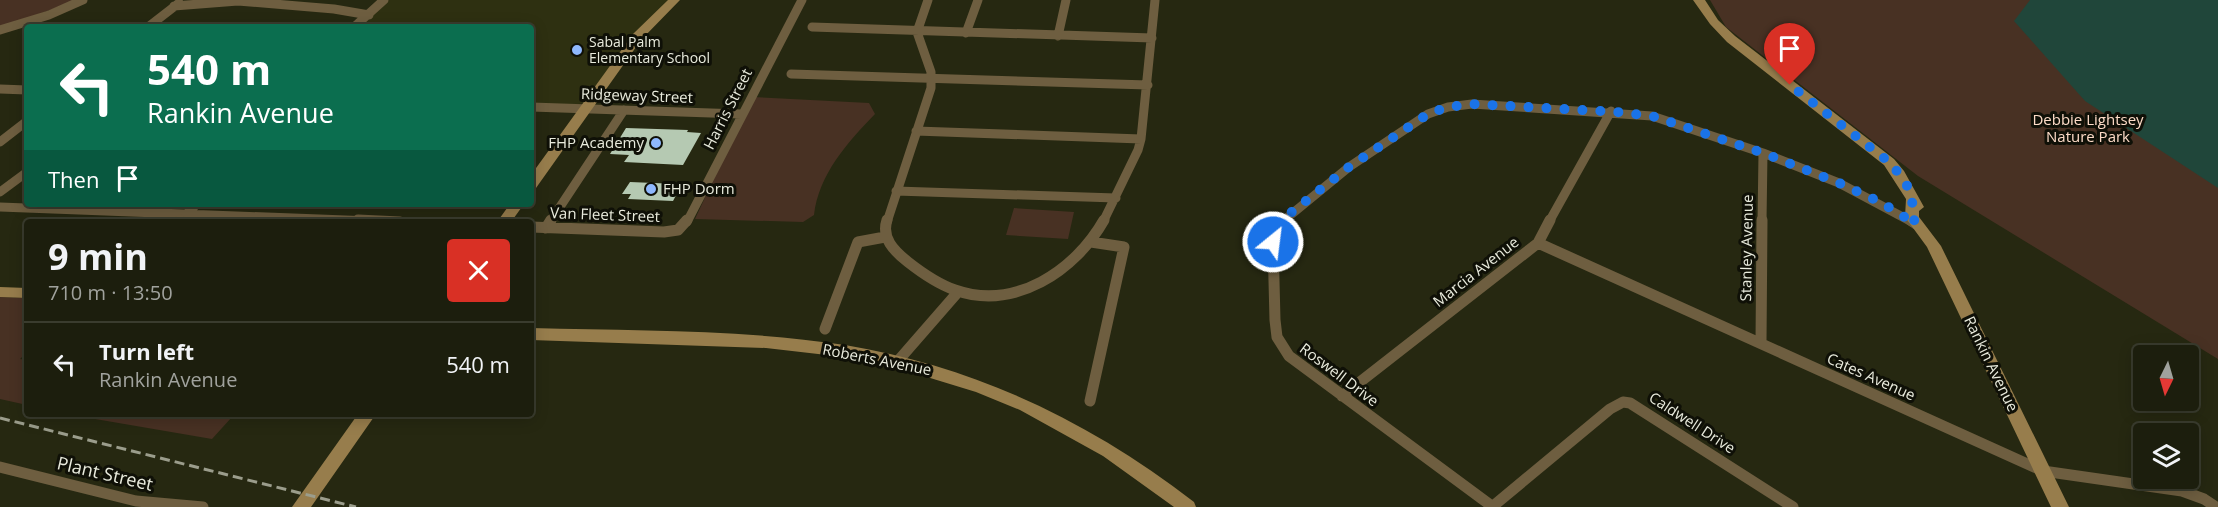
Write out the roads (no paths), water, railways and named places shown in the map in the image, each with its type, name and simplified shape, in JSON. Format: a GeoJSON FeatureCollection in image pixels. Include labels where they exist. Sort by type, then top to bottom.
{"type":"FeatureCollection","features":[{"type":"Feature","properties":{"kind":"street"},"geometry":{"type":"LineString","coordinates":[[0,30],[50,15],[83,0]]}},
{"type":"Feature","properties":{"kind":"street"},"geometry":{"type":"LineString","coordinates":[[152,24],[182,0]]}},
{"type":"Feature","properties":{"kind":"street"},"geometry":{"type":"LineString","coordinates":[[358,24],[384,0]]}},
{"type":"Feature","properties":{"kind":"street"},"geometry":{"type":"LineString","coordinates":[[534,178],[637,37],[674,0]]}},
{"type":"Feature","properties":{"kind":"street","name":"Harris Street"},"geometry":{"type":"LineString","coordinates":[[678,230],[686,223],[802,0]]}},
{"type":"Feature","properties":{"kind":"street"},"geometry":{"type":"LineString","coordinates":[[928,0],[918,31],[932,78],[886,219],[885,237],[890,246],[941,285],[958,292],[980,296],[1007,293],[1040,283],[1071,265],[1091,242],[1116,198],[1141,139],[1155,0]]}},
{"type":"Feature","properties":{"kind":"street"},"geometry":{"type":"LineString","coordinates":[[966,33],[978,0]]}},
{"type":"Feature","properties":{"kind":"street"},"geometry":{"type":"LineString","coordinates":[[1058,36],[1066,0]]}},
{"type":"Feature","properties":{"kind":"street","name":"Rankin Avenue"},"geometry":{"type":"LineString","coordinates":[[1699,0],[1714,22],[1731,39],[1889,162],[1897,171],[1912,200],[1912,217],[1934,246],[2060,507]]}},
{"type":"Feature","properties":{"kind":"street"},"geometry":{"type":"LineString","coordinates":[[174,6],[238,2],[326,8],[369,15]]}},
{"type":"Feature","properties":{"kind":"street"},"geometry":{"type":"LineString","coordinates":[[812,27],[1152,38]]}},
{"type":"Feature","properties":{"kind":"street"},"geometry":{"type":"LineString","coordinates":[[791,74],[1148,85]]}},
{"type":"Feature","properties":{"kind":"street"},"geometry":{"type":"LineString","coordinates":[[0,89],[24,90]]}},
{"type":"Feature","properties":{"kind":"street","name":"Roswell Drive"},"geometry":{"type":"LineString","coordinates":[[1493,507],[1289,356],[1277,337],[1273,242],[1279,226],[1288,215],[1349,167],[1436,110],[1472,104],[1611,111],[1652,116],[1763,153],[1862,193],[1916,224]]}},
{"type":"Feature","properties":{"kind":"street","name":"Ridgeway Street"},"geometry":{"type":"LineString","coordinates":[[534,107],[741,114]]}},
{"type":"Feature","properties":{"kind":"street"},"geometry":{"type":"LineString","coordinates":[[546,228],[624,110]]}},
{"type":"Feature","properties":{"kind":"street","name":"Marcia Avenue"},"geometry":{"type":"LineString","coordinates":[[1342,396],[1538,243],[1611,111]]}},
{"type":"Feature","properties":{"kind":"street"},"geometry":{"type":"LineString","coordinates":[[0,142],[24,123]]}},
{"type":"Feature","properties":{"kind":"street"},"geometry":{"type":"LineString","coordinates":[[916,132],[1141,139]]}},
{"type":"Feature","properties":{"kind":"street","name":"Stanley Avenue"},"geometry":{"type":"LineString","coordinates":[[1761,343],[1763,153]]}},
{"type":"Feature","properties":{"kind":"street"},"geometry":{"type":"LineString","coordinates":[[0,192],[24,174]]}},
{"type":"Feature","properties":{"kind":"street"},"geometry":{"type":"LineString","coordinates":[[896,191],[1116,198]]}},
{"type":"Feature","properties":{"kind":"street"},"geometry":{"type":"LineString","coordinates":[[0,207],[182,218],[238,219]]}},
{"type":"Feature","properties":{"kind":"street"},"geometry":{"type":"LineString","coordinates":[[182,218],[194,207]]}},
{"type":"Feature","properties":{"kind":"street","name":"Van Fleet Street"},"geometry":{"type":"LineString","coordinates":[[534,227],[664,232],[678,230]]}},
{"type":"Feature","properties":{"kind":"street"},"geometry":{"type":"LineString","coordinates":[[825,329],[858,242],[885,237]]}},
{"type":"Feature","properties":{"kind":"street"},"geometry":{"type":"LineString","coordinates":[[1090,401],[1124,247],[1091,242]]}},
{"type":"Feature","properties":{"kind":"street","name":"Cates Avenue"},"geometry":{"type":"LineString","coordinates":[[1538,243],[2043,471],[2182,491],[2204,499],[2216,507]]}},
{"type":"Feature","properties":{"kind":"street"},"geometry":{"type":"LineString","coordinates":[[0,292],[24,293]]}},
{"type":"Feature","properties":{"kind":"street"},"geometry":{"type":"LineString","coordinates":[[897,362],[958,292]]}},
{"type":"Feature","properties":{"kind":"street","name":"Roberts Avenue"},"geometry":{"type":"LineString","coordinates":[[534,334],[797,346],[843,351],[897,362],[967,381],[1052,417],[1127,461],[1187,507]]}},
{"type":"Feature","properties":{"kind":"street","name":"Caldwell Drive"},"geometry":{"type":"LineString","coordinates":[[1493,507],[1610,409],[1623,402],[1630,403],[1793,507]]}},
{"type":"Feature","properties":{"kind":"street"},"geometry":{"type":"LineString","coordinates":[[301,507],[365,417]]}},
{"type":"Feature","properties":{"kind":"street","name":"Plant Street"},"geometry":{"type":"LineString","coordinates":[[0,467],[136,501],[203,507]]}},
{"type":"Feature","properties":{"kind":"railway"},"geometry":{"type":"LineString","coordinates":[[0,418],[356,507]]}},
{"type":"Feature","properties":{"kind":"place","name":"Sabal Palm Elementary School"},"geometry":{"type":"Point","coordinates":[577,50]}},
{"type":"Feature","properties":{"kind":"place","name":"FHP Academy"},"geometry":{"type":"Point","coordinates":[656,143]}},
{"type":"Feature","properties":{"kind":"place","name":"FHP Dorm"},"geometry":{"type":"Point","coordinates":[651,189]}},
{"type":"Feature","properties":{"kind":"park label","name":"Debbie Lightsey Nature Park"},"geometry":{"type":"Point","coordinates":[2088,128]}}]}
